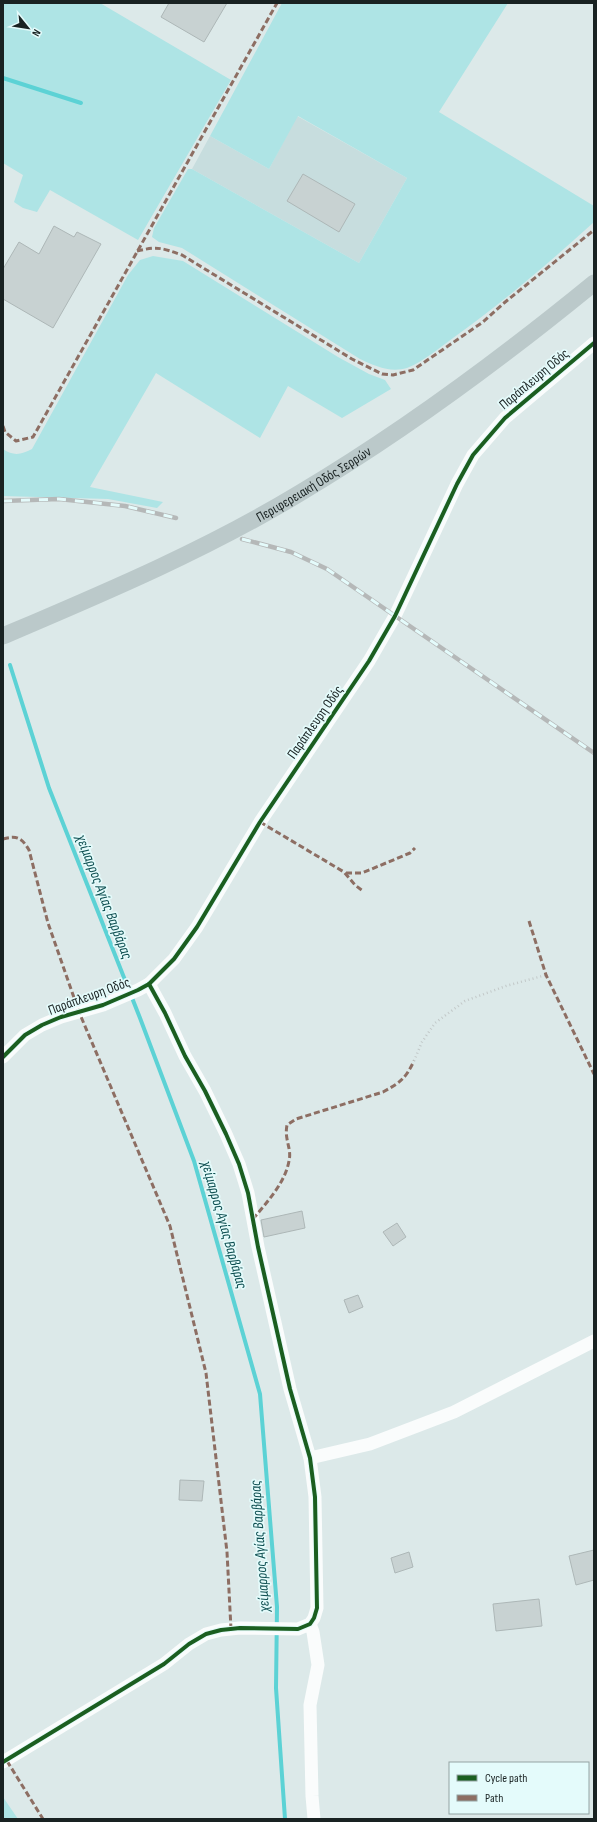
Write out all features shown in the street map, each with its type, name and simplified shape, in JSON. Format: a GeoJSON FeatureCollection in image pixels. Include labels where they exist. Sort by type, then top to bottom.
{"type":"FeatureCollection","features":[{"type":"Feature","properties":{"kind":"main road","name":"Περιφερειακή Οδός Σερρών"},"geometry":{"type":"LineString","coordinates":[[3,636],[159,568],[299,494],[401,429],[532,334],[594,283]]}},
{"type":"Feature","properties":{"kind":"street","name":"Παράπλευρη Οδός"},"geometry":{"type":"LineString","coordinates":[[3,1057],[25,1035],[42,1025],[61,1017],[103,1005],[144,987],[174,959],[197,927],[260,822],[369,661],[395,616],[457,484],[473,455],[505,418],[594,343]]}},
{"type":"Feature","properties":{"kind":"street"},"geometry":{"type":"LineString","coordinates":[[144,987],[165,1013],[185,1056],[205,1091],[239,1164],[248,1193],[258,1247],[296,1414],[310,1458],[315,1497],[317,1608],[314,1618],[304,1627]]}},
{"type":"Feature","properties":{"kind":"street"},"geometry":{"type":"LineString","coordinates":[[310,1458],[370,1444],[454,1412],[594,1341]]}},
{"type":"Feature","properties":{"kind":"street"},"geometry":{"type":"LineString","coordinates":[[3,1762],[164,1664],[189,1644],[206,1634],[221,1630],[258,1627],[304,1627],[313,1632],[318,1664],[310,1705],[314,1819]]}},
{"type":"Feature","properties":{"kind":"path"},"geometry":{"type":"LineString","coordinates":[[414,1061],[422,1042],[435,1023],[465,1002],[520,981],[546,975]]}},
{"type":"Feature","properties":{"kind":"shaded area"},"geometry":{"type":"Polygon","coordinates":[[[3,3],[100,3],[231,80],[138,240],[50,190],[37,212],[23,208],[14,202],[23,175],[3,163],[3,3]]]}},
{"type":"Feature","properties":{"kind":"shaded area"},"geometry":{"type":"Polygon","coordinates":[[[282,3],[508,3],[439,112],[594,206],[594,222],[560,252],[471,325],[425,358],[407,368],[395,370],[389,369],[360,359],[182,248],[159,242],[152,237],[154,228],[188,169],[192,169],[359,263],[407,178],[298,116],[269,169],[210,136],[282,3]]]}},
{"type":"Feature","properties":{"kind":"shaded area"},"geometry":{"type":"Polygon","coordinates":[[[297,116],[407,178],[359,263],[192,169],[210,136],[269,169],[297,116]]]}},
{"type":"Feature","properties":{"kind":"shaded area"},"geometry":{"type":"Polygon","coordinates":[[[153,256],[183,261],[338,357],[369,374],[385,380],[391,389],[342,418],[288,386],[260,438],[156,373],[90,487],[163,502],[157,508],[108,499],[3,496],[3,449],[10,453],[17,454],[24,453],[32,449],[128,275],[140,260],[153,256]]]}},
{"type":"Feature","properties":{"kind":"shaded area"},"geometry":{"type":"Polygon","coordinates":[[[3,1797],[18,1819],[3,1819],[3,1797]]]}},
{"type":"Feature","properties":{"kind":"building"},"geometry":{"type":"Polygon","coordinates":[[[169,3],[227,3],[204,42],[161,17],[169,3]]]}},
{"type":"Feature","properties":{"kind":"building"},"geometry":{"type":"Polygon","coordinates":[[[303,174],[355,204],[339,232],[287,201],[303,174]]]}},
{"type":"Feature","properties":{"kind":"building"},"geometry":{"type":"Polygon","coordinates":[[[54,226],[74,237],[77,232],[101,244],[53,328],[3,299],[3,269],[19,242],[39,254],[54,226]]]}},
{"type":"Feature","properties":{"kind":"building"},"geometry":{"type":"Polygon","coordinates":[[[302,1211],[305,1228],[264,1237],[261,1220],[302,1211]]]}},
{"type":"Feature","properties":{"kind":"building"},"geometry":{"type":"Polygon","coordinates":[[[397,1223],[406,1237],[393,1246],[383,1232],[397,1223]]]}},
{"type":"Feature","properties":{"kind":"building"},"geometry":{"type":"Polygon","coordinates":[[[358,1295],[363,1307],[349,1313],[344,1300],[358,1295]]]}},
{"type":"Feature","properties":{"kind":"building"},"geometry":{"type":"Polygon","coordinates":[[[180,1480],[204,1481],[202,1501],[179,1500],[180,1480]]]}},
{"type":"Feature","properties":{"kind":"building"},"geometry":{"type":"Polygon","coordinates":[[[594,1550],[594,1580],[576,1585],[569,1556],[594,1550]]]}},
{"type":"Feature","properties":{"kind":"building"},"geometry":{"type":"Polygon","coordinates":[[[409,1552],[413,1567],[395,1573],[391,1558],[409,1552]]]}},
{"type":"Feature","properties":{"kind":"building"},"geometry":{"type":"Polygon","coordinates":[[[539,1599],[542,1626],[496,1631],[493,1604],[539,1599]]]}},
{"type":"Feature","properties":{"kind":"waterway"},"geometry":{"type":"LineString","coordinates":[[3,78],[81,103]]}},
{"type":"Feature","properties":{"kind":"waterway","name":"χείμαρρος Αγίας Βαρβάρας"},"geometry":{"type":"LineString","coordinates":[[10,665],[49,788],[140,1018],[194,1161],[260,1394],[277,1607],[276,1688],[285,1819]]}},
{"type":"Feature","properties":{"kind":"railway"},"geometry":{"type":"LineString","coordinates":[[3,501],[59,499],[125,506],[176,518]]}},
{"type":"Feature","properties":{"kind":"railway"},"geometry":{"type":"LineString","coordinates":[[242,539],[291,552],[327,569],[594,753]]}},
{"type":"Feature","properties":{"kind":"marked path"},"geometry":{"type":"LineString","coordinates":[[3,426],[5,432],[16,441],[33,437],[277,3]]}},
{"type":"Feature","properties":{"kind":"marked path"},"geometry":{"type":"LineString","coordinates":[[137,251],[160,248],[182,255],[352,359],[382,374],[393,375],[413,370],[483,322],[504,303],[594,230]]}},
{"type":"Feature","properties":{"kind":"marked path"},"geometry":{"type":"LineString","coordinates":[[260,822],[344,872],[355,885],[363,891]]}},
{"type":"Feature","properties":{"kind":"marked path"},"geometry":{"type":"LineString","coordinates":[[3,839],[12,837],[19,838],[29,850],[48,923],[79,1012],[170,1226],[206,1373],[227,1552],[231,1629]]}},
{"type":"Feature","properties":{"kind":"marked path"},"geometry":{"type":"LineString","coordinates":[[346,873],[362,873],[410,853],[415,848]]}},
{"type":"Feature","properties":{"kind":"marked path"},"geometry":{"type":"LineString","coordinates":[[529,921],[546,975],[594,1074]]}},
{"type":"Feature","properties":{"kind":"marked path"},"geometry":{"type":"LineString","coordinates":[[253,1219],[280,1185],[287,1169],[290,1156],[286,1135],[287,1125],[296,1119],[383,1092],[402,1080],[414,1061]]}},
{"type":"Feature","properties":{"kind":"marked path"},"geometry":{"type":"LineString","coordinates":[[7,1761],[43,1819]]}},
{"type":"Feature","properties":{"kind":"cycle path"},"geometry":{"type":"LineString","coordinates":[[3,1057],[25,1035],[42,1025],[61,1017],[103,1005],[149,984],[174,959],[197,927],[260,822],[369,661],[395,616],[457,484],[473,455],[505,418],[594,343]]}},
{"type":"Feature","properties":{"kind":"cycle path"},"geometry":{"type":"LineString","coordinates":[[3,1762],[164,1664],[189,1644],[206,1634],[221,1630],[240,1628],[298,1629],[310,1624],[314,1618],[317,1608],[315,1497],[310,1458],[290,1389],[258,1247],[248,1193],[239,1164],[226,1134],[149,984]]}}]}
